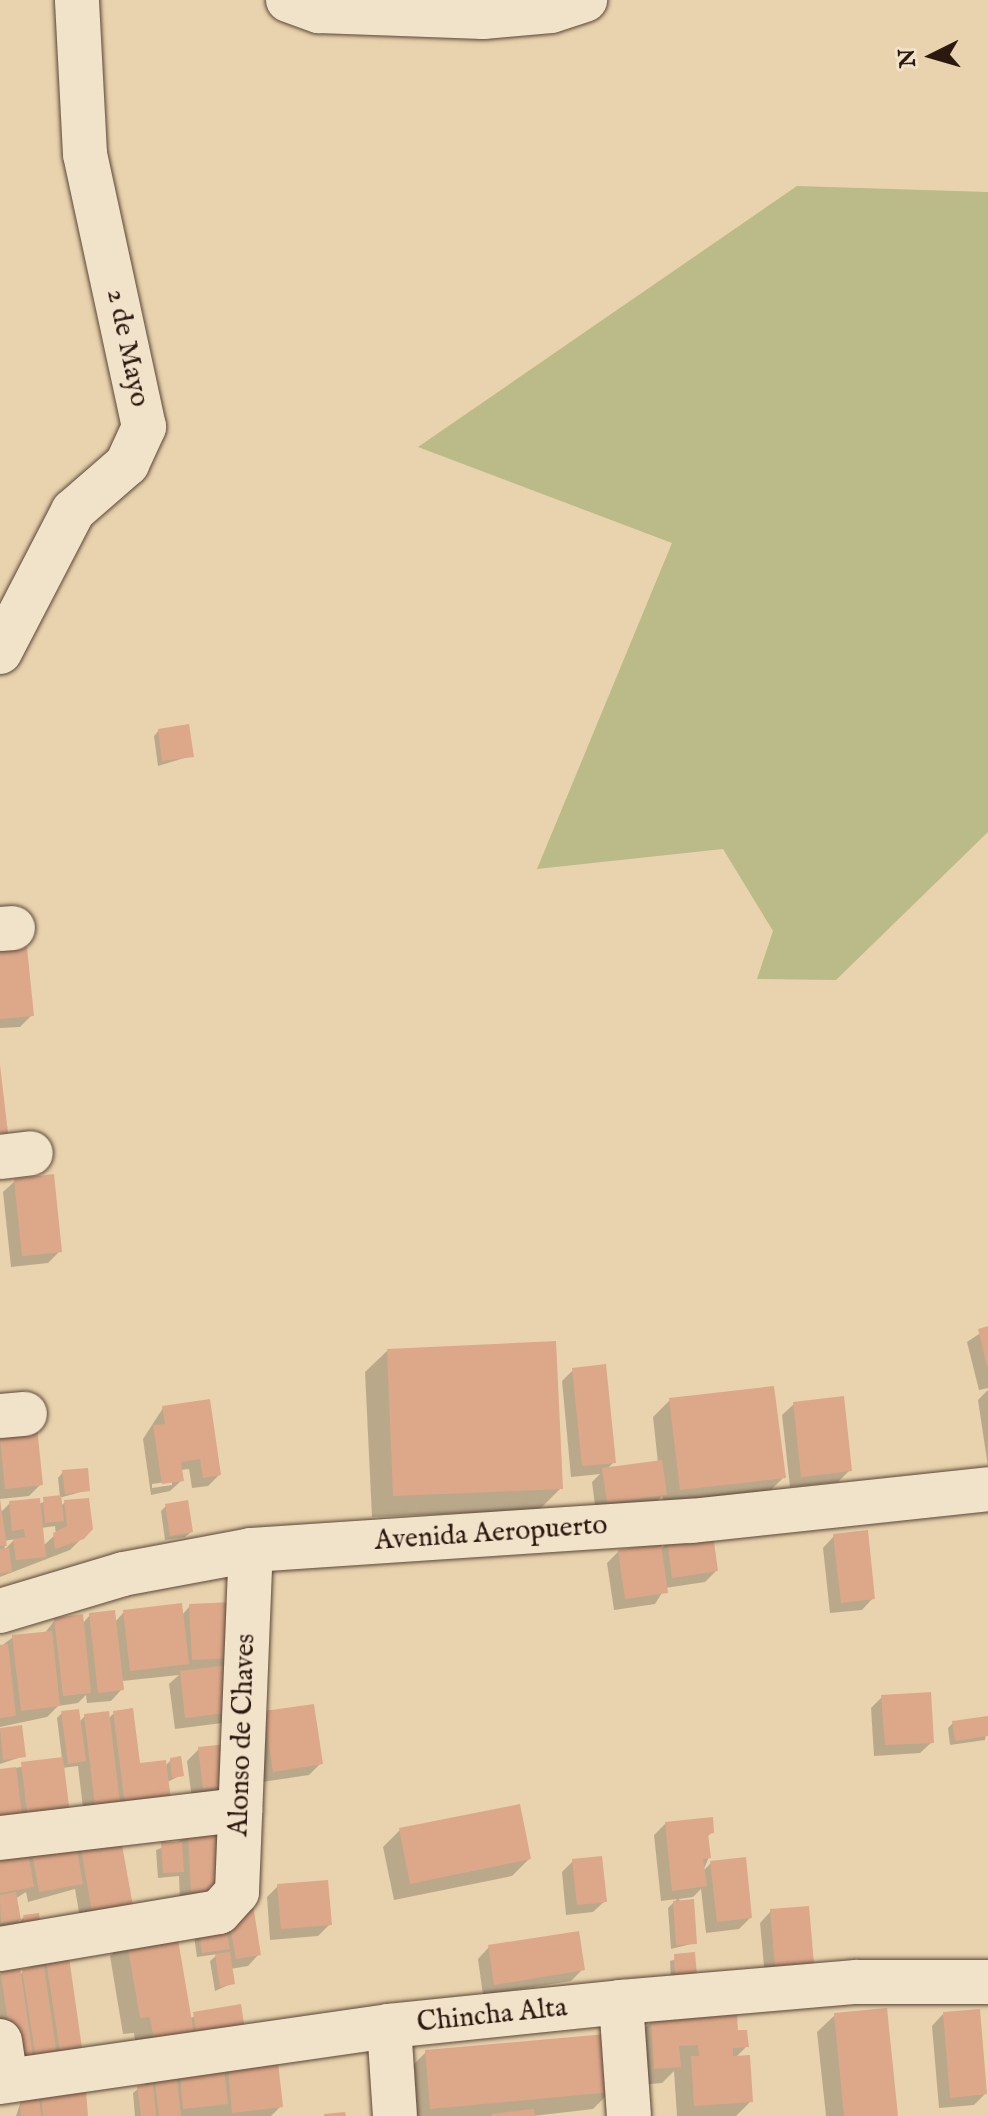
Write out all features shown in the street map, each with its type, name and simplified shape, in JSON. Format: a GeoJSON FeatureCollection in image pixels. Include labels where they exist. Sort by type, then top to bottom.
{"type":"FeatureCollection","features":[{"type":"Feature","properties":{"kind":"street","name":"2 de Mayo"},"geometry":{"type":"LineString","coordinates":[[0,652],[73,511],[127,464],[144,427],[85,154],[77,0]]}},
{"type":"Feature","properties":{"kind":"street"},"geometry":{"type":"LineString","coordinates":[[288,0],[319,11],[483,17],[551,11],[585,0]]}},
{"type":"Feature","properties":{"kind":"street","name":"Avenida Aeropuerto"},"geometry":{"type":"LineString","coordinates":[[0,1611],[123,1574],[251,1550],[691,1521],[988,1489]]}},
{"type":"Feature","properties":{"kind":"street","name":"Alonso de Chaves"},"geometry":{"type":"LineString","coordinates":[[0,1949],[219,1912],[237,1892],[251,1550]]}},
{"type":"Feature","properties":{"kind":"street"},"geometry":{"type":"LineString","coordinates":[[0,1838],[240,1810]]}},
{"type":"Feature","properties":{"kind":"street","name":"Chincha Alta"},"geometry":{"type":"LineString","coordinates":[[2,2068],[621,2002],[856,1982],[988,1982]]}},
{"type":"Feature","properties":{"kind":"street"},"geometry":{"type":"LineString","coordinates":[[621,2002],[629,2116]]}},
{"type":"Feature","properties":{"kind":"street"},"geometry":{"type":"LineString","coordinates":[[389,2026],[395,2116]]}},
{"type":"Feature","properties":{"kind":"green space"},"geometry":{"type":"Polygon","coordinates":[[[797,186],[988,192],[988,832],[836,980],[757,979],[773,931],[723,849],[537,869],[672,543],[418,447],[797,186]]]}},
{"type":"Feature","properties":{"kind":"building"},"geometry":{"type":"Polygon","coordinates":[[[189,724],[194,757],[162,761],[158,729],[189,724]]]}},
{"type":"Feature","properties":{"kind":"building"},"geometry":{"type":"Polygon","coordinates":[[[27,947],[34,1016],[0,1019],[0,950],[27,947]]]}},
{"type":"Feature","properties":{"kind":"building"},"geometry":{"type":"Polygon","coordinates":[[[0,1065],[8,1133],[0,1133],[0,1065]]]}},
{"type":"Feature","properties":{"kind":"building"},"geometry":{"type":"Polygon","coordinates":[[[54,1174],[62,1252],[22,1256],[14,1179],[54,1174]]]}},
{"type":"Feature","properties":{"kind":"building"},"geometry":{"type":"Polygon","coordinates":[[[988,1326],[988,1366],[987,1366],[978,1329],[988,1326]]]}},
{"type":"Feature","properties":{"kind":"building"},"geometry":{"type":"Polygon","coordinates":[[[556,1341],[563,1489],[393,1496],[387,1349],[556,1341]]]}},
{"type":"Feature","properties":{"kind":"building"},"geometry":{"type":"Polygon","coordinates":[[[606,1364],[616,1463],[582,1466],[572,1368],[606,1364]]]}},
{"type":"Feature","properties":{"kind":"building"},"geometry":{"type":"Polygon","coordinates":[[[774,1386],[786,1478],[680,1490],[669,1398],[774,1386]]]}},
{"type":"Feature","properties":{"kind":"building"},"geometry":{"type":"Polygon","coordinates":[[[844,1396],[852,1471],[801,1477],[793,1402],[844,1396]]]}},
{"type":"Feature","properties":{"kind":"building"},"geometry":{"type":"Polygon","coordinates":[[[210,1399],[221,1475],[203,1478],[200,1459],[181,1462],[184,1481],[162,1484],[153,1425],[165,1424],[162,1406],[210,1399]]]}},
{"type":"Feature","properties":{"kind":"building"},"geometry":{"type":"Polygon","coordinates":[[[37,1427],[43,1485],[5,1489],[0,1438],[37,1427]]]}},
{"type":"Feature","properties":{"kind":"building"},"geometry":{"type":"Polygon","coordinates":[[[662,1460],[667,1495],[607,1503],[602,1468],[662,1460]]]}},
{"type":"Feature","properties":{"kind":"building"},"geometry":{"type":"Polygon","coordinates":[[[88,1468],[90,1491],[65,1494],[62,1470],[88,1468]]]}},
{"type":"Feature","properties":{"kind":"building"},"geometry":{"type":"Polygon","coordinates":[[[61,1495],[64,1521],[45,1523],[43,1497],[61,1495]]]}},
{"type":"Feature","properties":{"kind":"building"},"geometry":{"type":"Polygon","coordinates":[[[40,1498],[46,1557],[16,1560],[13,1539],[25,1537],[24,1529],[12,1531],[9,1501],[40,1498]]]}},
{"type":"Feature","properties":{"kind":"building"},"geometry":{"type":"Polygon","coordinates":[[[89,1498],[93,1529],[84,1539],[55,1549],[53,1533],[67,1526],[64,1500],[89,1498]]]}},
{"type":"Feature","properties":{"kind":"building"},"geometry":{"type":"Polygon","coordinates":[[[0,1499],[7,1546],[0,1546],[0,1499]]]}},
{"type":"Feature","properties":{"kind":"building"},"geometry":{"type":"Polygon","coordinates":[[[188,1500],[193,1532],[170,1536],[165,1504],[188,1500]]]}},
{"type":"Feature","properties":{"kind":"building"},"geometry":{"type":"Polygon","coordinates":[[[868,1530],[875,1599],[841,1603],[833,1534],[868,1530]]]}},
{"type":"Feature","properties":{"kind":"building"},"geometry":{"type":"Polygon","coordinates":[[[713,1534],[718,1571],[672,1578],[667,1540],[713,1534]]]}},
{"type":"Feature","properties":{"kind":"building"},"geometry":{"type":"Polygon","coordinates":[[[661,1543],[668,1593],[625,1599],[618,1550],[661,1543]]]}},
{"type":"Feature","properties":{"kind":"building"},"geometry":{"type":"Polygon","coordinates":[[[9,1548],[12,1572],[0,1573],[0,1549],[9,1548]]]}},
{"type":"Feature","properties":{"kind":"building"},"geometry":{"type":"Polygon","coordinates":[[[233,1602],[236,1658],[192,1660],[189,1604],[233,1602]]]}},
{"type":"Feature","properties":{"kind":"building"},"geometry":{"type":"Polygon","coordinates":[[[182,1603],[189,1664],[130,1671],[123,1610],[182,1603]]]}},
{"type":"Feature","properties":{"kind":"building"},"geometry":{"type":"Polygon","coordinates":[[[115,1610],[124,1690],[98,1693],[89,1613],[115,1610]]]}},
{"type":"Feature","properties":{"kind":"building"},"geometry":{"type":"Polygon","coordinates":[[[83,1614],[91,1693],[63,1696],[54,1618],[83,1614]]]}},
{"type":"Feature","properties":{"kind":"building"},"geometry":{"type":"Polygon","coordinates":[[[52,1631],[60,1706],[21,1711],[12,1635],[52,1631]]]}},
{"type":"Feature","properties":{"kind":"building"},"geometry":{"type":"Polygon","coordinates":[[[8,1644],[16,1716],[0,1718],[0,1645],[8,1644]]]}},
{"type":"Feature","properties":{"kind":"building"},"geometry":{"type":"Polygon","coordinates":[[[229,1665],[235,1712],[185,1718],[180,1671],[229,1665]]]}},
{"type":"Feature","properties":{"kind":"building"},"geometry":{"type":"Polygon","coordinates":[[[931,1692],[934,1743],[885,1745],[881,1695],[931,1692]]]}},
{"type":"Feature","properties":{"kind":"building"},"geometry":{"type":"Polygon","coordinates":[[[314,1704],[323,1764],[273,1772],[264,1711],[314,1704]]]}},
{"type":"Feature","properties":{"kind":"building"},"geometry":{"type":"Polygon","coordinates":[[[133,1708],[140,1763],[166,1760],[171,1800],[125,1805],[113,1711],[133,1708]]]}},
{"type":"Feature","properties":{"kind":"building"},"geometry":{"type":"Polygon","coordinates":[[[79,1709],[86,1761],[68,1764],[61,1711],[79,1709]]]}},
{"type":"Feature","properties":{"kind":"building"},"geometry":{"type":"Polygon","coordinates":[[[109,1711],[121,1812],[96,1814],[84,1714],[109,1711]]]}},
{"type":"Feature","properties":{"kind":"building"},"geometry":{"type":"Polygon","coordinates":[[[988,1716],[988,1736],[955,1741],[952,1721],[988,1716]]]}},
{"type":"Feature","properties":{"kind":"building"},"geometry":{"type":"Polygon","coordinates":[[[22,1725],[26,1757],[3,1760],[0,1728],[22,1725]]]}},
{"type":"Feature","properties":{"kind":"building"},"geometry":{"type":"Polygon","coordinates":[[[227,1744],[232,1785],[203,1789],[198,1747],[227,1744]]]}},
{"type":"Feature","properties":{"kind":"building"},"geometry":{"type":"Polygon","coordinates":[[[181,1756],[184,1776],[172,1778],[170,1758],[181,1756]]]}},
{"type":"Feature","properties":{"kind":"building"},"geometry":{"type":"Polygon","coordinates":[[[63,1757],[70,1814],[28,1820],[21,1762],[63,1757]]]}},
{"type":"Feature","properties":{"kind":"building"},"geometry":{"type":"Polygon","coordinates":[[[16,1767],[23,1823],[0,1826],[0,1769],[16,1767]]]}},
{"type":"Feature","properties":{"kind":"building"},"geometry":{"type":"Polygon","coordinates":[[[520,1804],[531,1859],[410,1884],[399,1828],[520,1804]]]}},
{"type":"Feature","properties":{"kind":"building"},"geometry":{"type":"Polygon","coordinates":[[[713,1817],[714,1833],[708,1834],[711,1858],[703,1859],[707,1886],[672,1891],[665,1822],[713,1817]]]}},
{"type":"Feature","properties":{"kind":"building"},"geometry":{"type":"Polygon","coordinates":[[[221,1833],[224,1891],[191,1892],[188,1835],[221,1833]]]}},
{"type":"Feature","properties":{"kind":"building"},"geometry":{"type":"Polygon","coordinates":[[[120,1834],[135,1917],[94,1925],[80,1841],[120,1834]]]}},
{"type":"Feature","properties":{"kind":"building"},"geometry":{"type":"Polygon","coordinates":[[[75,1839],[83,1884],[39,1892],[31,1847],[75,1839]]]}},
{"type":"Feature","properties":{"kind":"building"},"geometry":{"type":"Polygon","coordinates":[[[161,1842],[182,1842],[184,1872],[163,1873],[161,1842]]]}},
{"type":"Feature","properties":{"kind":"building"},"geometry":{"type":"Polygon","coordinates":[[[27,1847],[34,1887],[0,1893],[0,1852],[27,1847]]]}},
{"type":"Feature","properties":{"kind":"building"},"geometry":{"type":"Polygon","coordinates":[[[602,1856],[607,1902],[577,1905],[572,1859],[602,1856]]]}},
{"type":"Feature","properties":{"kind":"building"},"geometry":{"type":"Polygon","coordinates":[[[746,1857],[752,1918],[717,1922],[710,1861],[746,1857]]]}},
{"type":"Feature","properties":{"kind":"building"},"geometry":{"type":"Polygon","coordinates":[[[328,1880],[332,1925],[281,1929],[277,1884],[328,1880]]]}},
{"type":"Feature","properties":{"kind":"building"},"geometry":{"type":"Polygon","coordinates":[[[16,1892],[21,1920],[1,1923],[0,1895],[16,1892]]]}},
{"type":"Feature","properties":{"kind":"building"},"geometry":{"type":"Polygon","coordinates":[[[694,1899],[697,1944],[676,1945],[673,1901],[694,1899]]]}},
{"type":"Feature","properties":{"kind":"building"},"geometry":{"type":"Polygon","coordinates":[[[253,1905],[261,1955],[236,1959],[227,1910],[253,1905]]]}},
{"type":"Feature","properties":{"kind":"building"},"geometry":{"type":"Polygon","coordinates":[[[809,1906],[814,1964],[775,1967],[770,1909],[809,1906]]]}},
{"type":"Feature","properties":{"kind":"building"},"geometry":{"type":"Polygon","coordinates":[[[39,1913],[42,1935],[28,1938],[23,1915],[39,1913]]]}},
{"type":"Feature","properties":{"kind":"building"},"geometry":{"type":"Polygon","coordinates":[[[225,1924],[230,1949],[202,1953],[199,1929],[225,1924]]]}},
{"type":"Feature","properties":{"kind":"building"},"geometry":{"type":"Polygon","coordinates":[[[176,1928],[195,2039],[155,2046],[150,2017],[140,2018],[126,1937],[176,1928]]]}},
{"type":"Feature","properties":{"kind":"building"},"geometry":{"type":"Polygon","coordinates":[[[579,1931],[585,1970],[494,1985],[488,1945],[579,1931]]]}},
{"type":"Feature","properties":{"kind":"building"},"geometry":{"type":"Polygon","coordinates":[[[68,1950],[82,2048],[60,2051],[45,1954],[68,1950]]]}},
{"type":"Feature","properties":{"kind":"building"},"geometry":{"type":"Polygon","coordinates":[[[230,1952],[235,1984],[220,1987],[215,1954],[230,1952]]]}},
{"type":"Feature","properties":{"kind":"building"},"geometry":{"type":"Polygon","coordinates":[[[695,1952],[697,1976],[675,1978],[674,1954],[695,1952]]]}},
{"type":"Feature","properties":{"kind":"building"},"geometry":{"type":"Polygon","coordinates":[[[44,1966],[58,2063],[37,2066],[22,1969],[44,1966]]]}},
{"type":"Feature","properties":{"kind":"building"},"geometry":{"type":"Polygon","coordinates":[[[20,1967],[34,2063],[15,2066],[0,1970],[20,1967]]]}},
{"type":"Feature","properties":{"kind":"building"},"geometry":{"type":"Polygon","coordinates":[[[241,2004],[245,2030],[197,2038],[193,2012],[241,2004]]]}},
{"type":"Feature","properties":{"kind":"building"},"geometry":{"type":"Polygon","coordinates":[[[887,2008],[898,2116],[844,2116],[834,2013],[887,2008]]]}},
{"type":"Feature","properties":{"kind":"building"},"geometry":{"type":"Polygon","coordinates":[[[980,2009],[987,2094],[950,2098],[943,2012],[980,2009]]]}},
{"type":"Feature","properties":{"kind":"building"},"geometry":{"type":"Polygon","coordinates":[[[737,2013],[738,2030],[747,2030],[749,2047],[733,2048],[733,2056],[750,2055],[753,2102],[694,2106],[691,2056],[699,2056],[698,2045],[679,2046],[681,2067],[654,2069],[651,2019],[737,2013]]]}},
{"type":"Feature","properties":{"kind":"building"},"geometry":{"type":"Polygon","coordinates":[[[606,2034],[612,2092],[430,2109],[425,2050],[606,2034]]]}},
{"type":"Feature","properties":{"kind":"building"},"geometry":{"type":"Polygon","coordinates":[[[278,2062],[283,2107],[232,2113],[228,2067],[278,2062]]]}},
{"type":"Feature","properties":{"kind":"building"},"geometry":{"type":"Polygon","coordinates":[[[224,2069],[228,2104],[183,2109],[180,2074],[224,2069]]]}},
{"type":"Feature","properties":{"kind":"building"},"geometry":{"type":"Polygon","coordinates":[[[176,2072],[181,2116],[159,2116],[154,2074],[176,2072]]]}},
{"type":"Feature","properties":{"kind":"building"},"geometry":{"type":"Polygon","coordinates":[[[153,2084],[156,2116],[141,2116],[137,2086],[153,2084]]]}},
{"type":"Feature","properties":{"kind":"building"},"geometry":{"type":"Polygon","coordinates":[[[86,2091],[88,2116],[43,2116],[41,2095],[86,2091]]]}},
{"type":"Feature","properties":{"kind":"building"},"geometry":{"type":"Polygon","coordinates":[[[39,2097],[41,2116],[21,2116],[20,2099],[39,2097]]]}},
{"type":"Feature","properties":{"kind":"building"},"geometry":{"type":"Polygon","coordinates":[[[534,2109],[535,2116],[492,2116],[492,2114],[534,2109]]]}},
{"type":"Feature","properties":{"kind":"building"},"geometry":{"type":"Polygon","coordinates":[[[345,2112],[346,2116],[324,2116],[324,2114],[345,2112]]]}}]}
